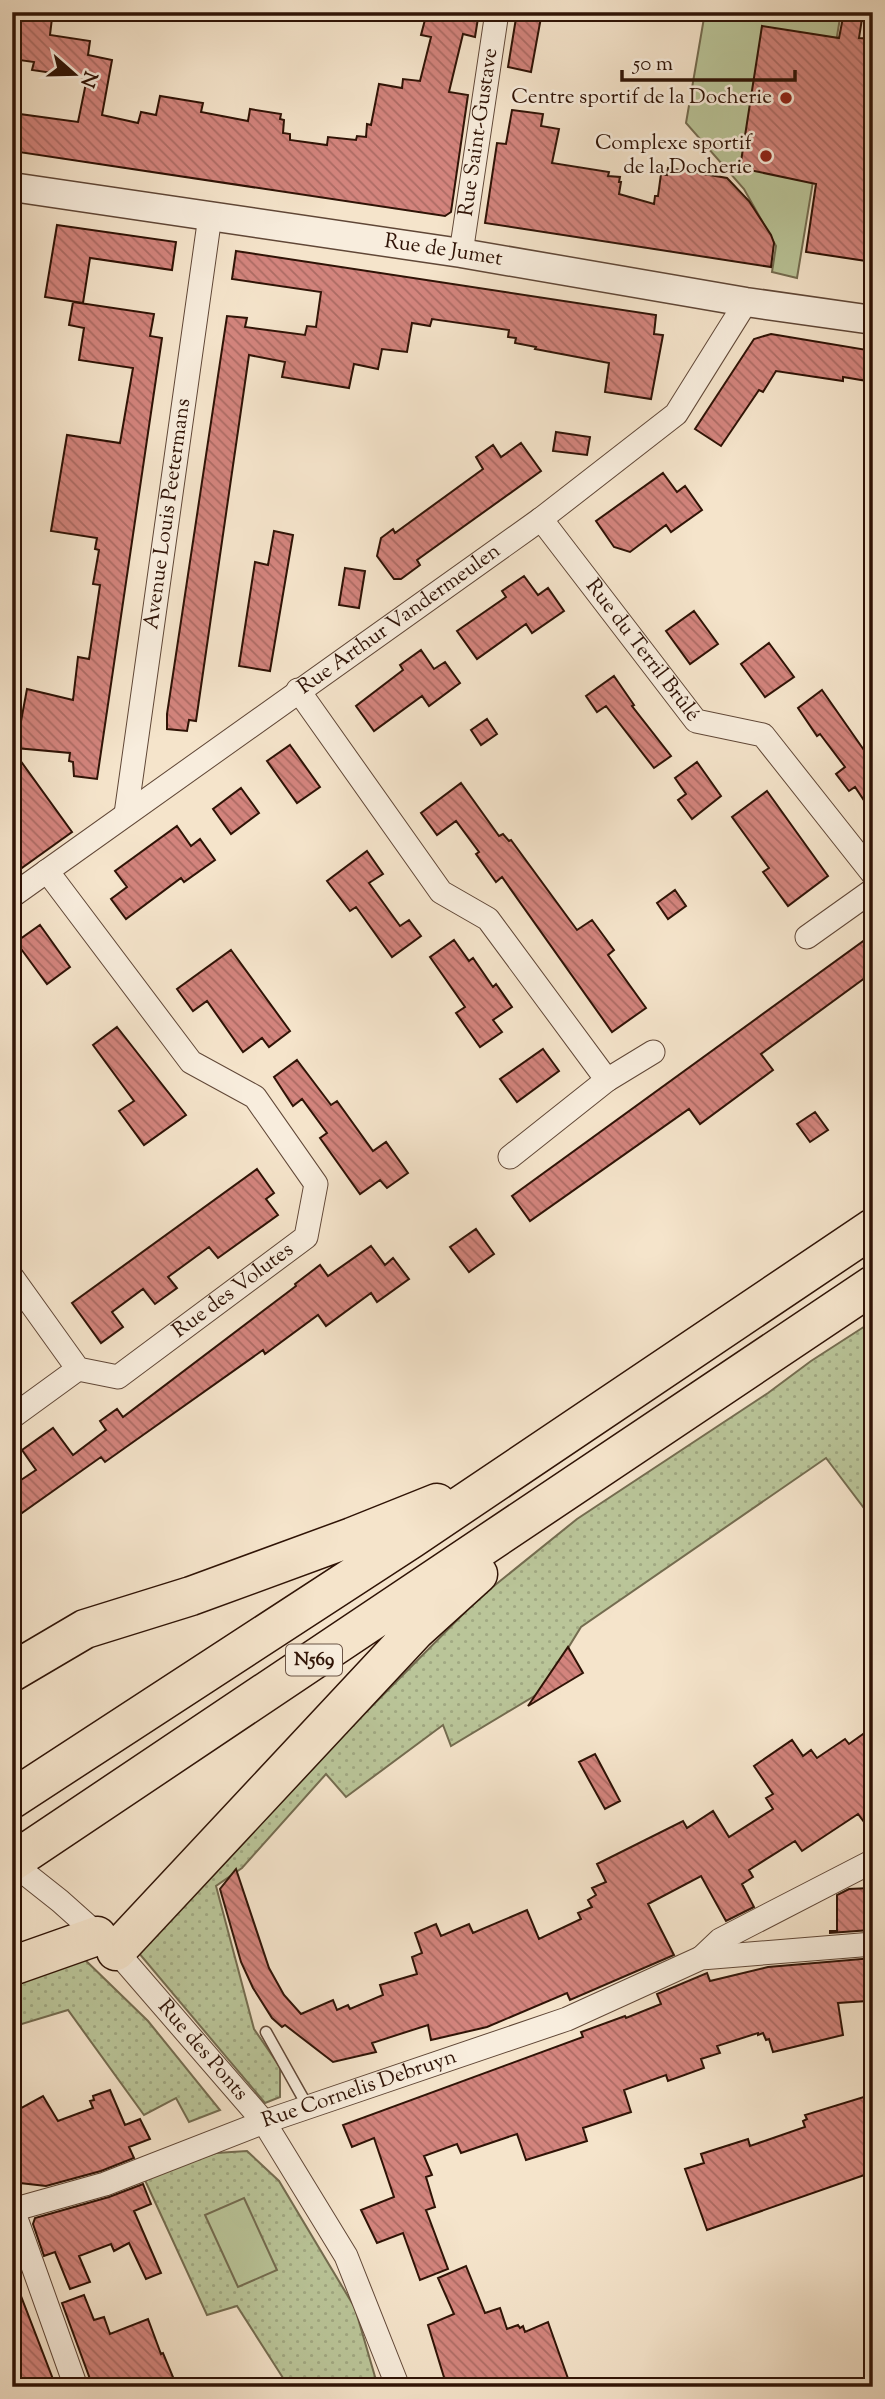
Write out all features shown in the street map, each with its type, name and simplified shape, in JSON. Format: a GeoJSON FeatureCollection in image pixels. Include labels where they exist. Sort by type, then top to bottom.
{"type":"FeatureCollection","features":[{"type":"Feature","properties":{"kind":"highway","name":"N569"},"geometry":{"type":"LineString","coordinates":[[12,1799],[507,1474],[873,1228]]}},
{"type":"Feature","properties":{"kind":"highway","name":"N569"},"geometry":{"type":"LineString","coordinates":[[12,1863],[873,1285]]}},
{"type":"Feature","properties":{"kind":"highway"},"geometry":{"type":"LineString","coordinates":[[12,1672],[85,1629],[216,1587],[352,1537],[507,1474]]}},
{"type":"Feature","properties":{"kind":"highway"},"geometry":{"type":"LineString","coordinates":[[12,1966],[106,1943],[415,1631],[576,1485]]}},
{"type":"Feature","properties":{"kind":"street","name":"Rue Saint-Gustave"},"geometry":{"type":"LineString","coordinates":[[461,253],[497,12]]}},
{"type":"Feature","properties":{"kind":"street","name":"Rue de Jumet"},"geometry":{"type":"LineString","coordinates":[[12,187],[461,253],[746,302],[873,320]]}},
{"type":"Feature","properties":{"kind":"street","name":"Avenue Louis Peetermans"},"geometry":{"type":"LineString","coordinates":[[126,814],[210,216]]}},
{"type":"Feature","properties":{"kind":"street","name":"Rue Arthur Vandermeulen"},"geometry":{"type":"LineString","coordinates":[[12,896],[541,519],[676,414],[746,302]]}},
{"type":"Feature","properties":{"kind":"street","name":"Rue du Terril Brûlé"},"geometry":{"type":"LineString","coordinates":[[541,519],[696,721],[764,735],[873,874]]}},
{"type":"Feature","properties":{"kind":"street"},"geometry":{"type":"LineString","coordinates":[[298,690],[442,892],[488,919],[607,1080]]}},
{"type":"Feature","properties":{"kind":"street","name":"Rue des Volutes"},"geometry":{"type":"LineString","coordinates":[[47,871],[191,1062],[255,1097],[316,1184],[306,1237],[118,1377],[78,1369]]}},
{"type":"Feature","properties":{"kind":"street"},"geometry":{"type":"LineString","coordinates":[[807,937],[873,890]]}},
{"type":"Feature","properties":{"kind":"street"},"geometry":{"type":"LineString","coordinates":[[510,1157],[607,1080],[653,1052]]}},
{"type":"Feature","properties":{"kind":"street"},"geometry":{"type":"LineString","coordinates":[[12,1277],[78,1369],[12,1418]]}},
{"type":"Feature","properties":{"kind":"street","name":"Rue Cornelis Debruyn"},"geometry":{"type":"LineString","coordinates":[[13,2210],[105,2184],[264,2122],[567,2019],[701,1958],[720,1941],[873,1861]]}},
{"type":"Feature","properties":{"kind":"street","name":"Rue des Ponts"},"geometry":{"type":"LineString","coordinates":[[12,1863],[60,1901],[106,1943],[264,2122],[346,2256],[398,2387]]}},
{"type":"Feature","properties":{"kind":"street","name":"Rue Cornelis Debruyn"},"geometry":{"type":"LineString","coordinates":[[701,1958],[873,1944]]}},
{"type":"Feature","properties":{"kind":"street"},"geometry":{"type":"LineString","coordinates":[[13,2210],[76,2387]]}},
{"type":"Feature","properties":{"kind":"lane"},"geometry":{"type":"LineString","coordinates":[[266,2032],[308,2107]]}},
{"type":"Feature","properties":{"kind":"green space","name":"Complexe sportif de la Docherie"},"geometry":{"type":"Polygon","coordinates":[[[705,12],[841,12],[797,278],[772,272],[776,246],[744,189],[686,123],[705,12]]]}},
{"type":"Feature","properties":{"kind":"green space"},"geometry":{"type":"Polygon","coordinates":[[[873,1321],[873,1520],[826,1458],[581,1627],[541,1692],[451,1746],[443,1725],[346,1797],[326,1774],[242,1868],[216,1886],[254,2029],[280,2067],[280,2097],[265,2103],[138,1952],[292,1787],[479,1598],[577,1519],[873,1321]]]}},
{"type":"Feature","properties":{"kind":"green space"},"geometry":{"type":"Polygon","coordinates":[[[79,1954],[148,2021],[220,2110],[189,2122],[176,2098],[144,2115],[68,2010],[12,2027],[12,1984],[79,1954]]]}},
{"type":"Feature","properties":{"kind":"green space"},"geometry":{"type":"Polygon","coordinates":[[[247,2151],[279,2181],[355,2308],[378,2387],[286,2387],[285,2381],[237,2306],[207,2315],[144,2178],[216,2153],[247,2151]]]}},
{"type":"Feature","properties":{"kind":"green space"},"geometry":{"type":"Polygon","coordinates":[[[244,2198],[277,2270],[238,2287],[205,2215],[244,2198]]]}},
{"type":"Feature","properties":{"kind":"building"},"geometry":{"type":"Polygon","coordinates":[[[17,12],[52,18],[50,35],[90,41],[88,55],[112,60],[102,115],[138,123],[141,112],[156,115],[160,96],[203,103],[201,112],[248,121],[250,109],[281,114],[280,119],[284,120],[283,133],[290,134],[290,140],[327,145],[328,137],[356,140],[357,136],[366,137],[367,124],[371,125],[379,84],[402,88],[403,79],[420,81],[431,37],[421,35],[427,12],[479,12],[475,37],[463,34],[449,92],[468,95],[451,212],[445,216],[12,151],[12,113],[78,122],[87,78],[32,70],[34,62],[12,59],[17,12]]]}},
{"type":"Feature","properties":{"kind":"building"},"geometry":{"type":"Polygon","coordinates":[[[517,12],[542,12],[531,72],[508,67],[517,12]]]}},
{"type":"Feature","properties":{"kind":"building"},"geometry":{"type":"Polygon","coordinates":[[[844,12],[863,12],[859,38],[873,39],[873,262],[806,252],[816,184],[740,168],[762,26],[839,38],[844,12]]]}},
{"type":"Feature","properties":{"kind":"building"},"geometry":{"type":"Polygon","coordinates":[[[512,110],[543,114],[541,126],[559,129],[552,163],[609,172],[608,176],[620,177],[619,194],[654,204],[661,174],[667,175],[668,168],[727,178],[749,201],[771,235],[774,243],[771,267],[485,223],[497,143],[506,144],[512,110]]]}},
{"type":"Feature","properties":{"kind":"building"},"geometry":{"type":"Polygon","coordinates":[[[57,225],[176,242],[172,270],[90,258],[83,303],[45,297],[57,225]]]}},
{"type":"Feature","properties":{"kind":"building"},"geometry":{"type":"Polygon","coordinates":[[[236,251],[656,315],[654,334],[663,335],[651,399],[605,392],[609,363],[515,343],[516,338],[508,337],[509,330],[432,319],[430,326],[412,323],[407,352],[382,349],[378,369],[354,364],[349,388],[282,377],[285,362],[249,355],[196,721],[189,720],[187,731],[167,729],[167,714],[227,316],[247,318],[245,327],[305,335],[307,326],[316,327],[321,292],[232,279],[236,251]]]}},
{"type":"Feature","properties":{"kind":"building"},"geometry":{"type":"Polygon","coordinates":[[[73,302],[154,314],[150,336],[162,338],[97,779],[74,776],[73,762],[69,761],[70,753],[16,748],[27,689],[73,700],[78,657],[89,659],[100,585],[93,584],[99,550],[95,549],[97,538],[51,531],[67,435],[120,443],[133,368],[79,360],[84,328],[69,325],[73,302]]]}},
{"type":"Feature","properties":{"kind":"building"},"geometry":{"type":"Polygon","coordinates":[[[771,334],[873,351],[873,382],[843,377],[843,381],[776,371],[763,392],[759,390],[721,446],[695,429],[754,339],[771,334]]]}},
{"type":"Feature","properties":{"kind":"building"},"geometry":{"type":"Polygon","coordinates":[[[556,432],[590,437],[587,455],[553,451],[556,432]]]}},
{"type":"Feature","properties":{"kind":"building"},"geometry":{"type":"Polygon","coordinates":[[[521,443],[541,471],[417,560],[420,565],[401,579],[394,579],[377,556],[381,538],[393,529],[395,533],[483,469],[476,457],[493,445],[501,457],[521,443]]]}},
{"type":"Feature","properties":{"kind":"building"},"geometry":{"type":"Polygon","coordinates":[[[663,473],[677,492],[685,486],[702,510],[671,532],[666,525],[630,552],[614,547],[596,521],[663,473]]]}},
{"type":"Feature","properties":{"kind":"building"},"geometry":{"type":"Polygon","coordinates":[[[274,531],[293,535],[270,671],[239,666],[255,562],[268,565],[274,531]]]}},
{"type":"Feature","properties":{"kind":"building"},"geometry":{"type":"Polygon","coordinates":[[[345,568],[365,571],[359,608],[339,605],[345,568]]]}},
{"type":"Feature","properties":{"kind":"building"},"geometry":{"type":"Polygon","coordinates":[[[524,576],[538,595],[548,588],[564,611],[532,633],[526,624],[477,659],[457,631],[506,597],[502,591],[524,576]]]}},
{"type":"Feature","properties":{"kind":"building"},"geometry":{"type":"Polygon","coordinates":[[[694,611],[718,644],[690,664],[666,631],[694,611]]]}},
{"type":"Feature","properties":{"kind":"building"},"geometry":{"type":"Polygon","coordinates":[[[769,643],[794,677],[765,697],[741,664],[769,643]]]}},
{"type":"Feature","properties":{"kind":"building"},"geometry":{"type":"Polygon","coordinates":[[[421,650],[434,669],[445,662],[460,683],[429,706],[422,696],[374,731],[356,706],[403,670],[400,665],[421,650]]]}},
{"type":"Feature","properties":{"kind":"building"},"geometry":{"type":"Polygon","coordinates":[[[614,676],[634,705],[632,706],[671,756],[654,768],[606,706],[597,712],[586,696],[614,676]]]}},
{"type":"Feature","properties":{"kind":"building"},"geometry":{"type":"Polygon","coordinates":[[[822,690],[873,763],[873,814],[855,787],[849,791],[836,774],[845,767],[820,734],[817,736],[798,708],[822,690]]]}},
{"type":"Feature","properties":{"kind":"building"},"geometry":{"type":"Polygon","coordinates":[[[487,719],[497,734],[481,745],[471,730],[487,719]]]}},
{"type":"Feature","properties":{"kind":"building"},"geometry":{"type":"Polygon","coordinates":[[[290,745],[320,787],[297,803],[267,761],[290,745]]]}},
{"type":"Feature","properties":{"kind":"building"},"geometry":{"type":"Polygon","coordinates":[[[12,749],[72,832],[12,875],[12,749]]]}},
{"type":"Feature","properties":{"kind":"building"},"geometry":{"type":"Polygon","coordinates":[[[697,762],[721,796],[692,819],[678,800],[686,794],[675,778],[697,762]]]}},
{"type":"Feature","properties":{"kind":"building"},"geometry":{"type":"Polygon","coordinates":[[[461,783],[499,836],[503,834],[511,840],[577,930],[592,920],[614,950],[608,955],[646,1008],[612,1032],[502,877],[496,882],[476,854],[479,852],[456,821],[437,835],[421,813],[461,783]]]}},
{"type":"Feature","properties":{"kind":"building"},"geometry":{"type":"Polygon","coordinates":[[[241,788],[259,813],[231,834],[213,809],[241,788]]]}},
{"type":"Feature","properties":{"kind":"building"},"geometry":{"type":"Polygon","coordinates":[[[767,791],[828,876],[788,906],[763,872],[769,868],[732,817],[767,791]]]}},
{"type":"Feature","properties":{"kind":"building"},"geometry":{"type":"Polygon","coordinates":[[[177,826],[191,846],[200,839],[215,860],[184,882],[181,878],[126,919],[111,899],[127,887],[115,871],[177,826]]]}},
{"type":"Feature","properties":{"kind":"building"},"geometry":{"type":"Polygon","coordinates":[[[367,851],[383,874],[369,883],[400,926],[409,920],[421,936],[392,957],[356,907],[350,911],[327,881],[367,851]]]}},
{"type":"Feature","properties":{"kind":"building"},"geometry":{"type":"Polygon","coordinates":[[[675,890],[686,906],[668,919],[657,903],[675,890]]]}},
{"type":"Feature","properties":{"kind":"building"},"geometry":{"type":"Polygon","coordinates":[[[40,925],[70,967],[47,984],[16,942],[40,925]]]}},
{"type":"Feature","properties":{"kind":"building"},"geometry":{"type":"Polygon","coordinates":[[[873,934],[873,972],[761,1054],[773,1070],[700,1124],[689,1109],[530,1221],[512,1196],[873,934]]]}},
{"type":"Feature","properties":{"kind":"building"},"geometry":{"type":"Polygon","coordinates":[[[454,940],[469,961],[473,958],[493,987],[496,984],[512,1007],[493,1020],[502,1032],[480,1047],[456,1013],[465,1007],[430,957],[454,940]]]}},
{"type":"Feature","properties":{"kind":"building"},"geometry":{"type":"Polygon","coordinates":[[[231,950],[290,1031],[269,1047],[262,1038],[243,1052],[207,1001],[193,1011],[177,989],[231,950]]]}},
{"type":"Feature","properties":{"kind":"building"},"geometry":{"type":"Polygon","coordinates":[[[117,1027],[186,1115],[144,1145],[119,1111],[134,1101],[93,1045],[117,1027]]]}},
{"type":"Feature","properties":{"kind":"building"},"geometry":{"type":"Polygon","coordinates":[[[543,1049],[559,1071],[517,1102],[500,1079],[543,1049]]]}},
{"type":"Feature","properties":{"kind":"building"},"geometry":{"type":"Polygon","coordinates":[[[297,1060],[331,1105],[337,1101],[373,1151],[386,1142],[408,1173],[387,1188],[380,1180],[360,1194],[320,1138],[327,1133],[302,1099],[293,1106],[274,1077],[297,1060]]]}},
{"type":"Feature","properties":{"kind":"building"},"geometry":{"type":"Polygon","coordinates":[[[815,1112],[828,1130],[810,1142],[797,1124],[815,1112]]]}},
{"type":"Feature","properties":{"kind":"building"},"geometry":{"type":"Polygon","coordinates":[[[257,1169],[274,1193],[266,1199],[278,1215],[218,1258],[209,1247],[168,1277],[177,1288],[155,1304],[143,1289],[112,1312],[123,1327],[101,1343],[72,1303],[257,1169]]]}},
{"type":"Feature","properties":{"kind":"building"},"geometry":{"type":"Polygon","coordinates":[[[476,1229],[494,1254],[469,1272],[450,1247],[476,1229]]]}},
{"type":"Feature","properties":{"kind":"building"},"geometry":{"type":"Polygon","coordinates":[[[371,1246],[385,1265],[393,1258],[409,1279],[377,1302],[371,1293],[326,1326],[318,1315],[265,1354],[263,1350],[105,1462],[101,1457],[12,1520],[12,1486],[36,1470],[22,1450],[53,1428],[73,1455],[106,1430],[100,1421],[117,1409],[123,1417],[320,1265],[328,1276],[371,1246]]]}},
{"type":"Feature","properties":{"kind":"building"},"geometry":{"type":"Polygon","coordinates":[[[568,1647],[583,1673],[528,1706],[568,1647]]]}},
{"type":"Feature","properties":{"kind":"building"},"geometry":{"type":"Polygon","coordinates":[[[873,1727],[873,1834],[858,1814],[802,1851],[795,1841],[749,1870],[753,1877],[742,1884],[754,1907],[726,1921],[701,1876],[648,1904],[674,1955],[570,2000],[567,1993],[487,2027],[431,2040],[428,2025],[372,2043],[376,2052],[333,2062],[272,2018],[241,1962],[220,1889],[236,1869],[269,1968],[284,1995],[301,2014],[333,2000],[337,2010],[348,2005],[350,2009],[383,1995],[380,1985],[417,1974],[412,1957],[422,1953],[415,1933],[436,1924],[441,1936],[469,1924],[473,1933],[527,1910],[539,1939],[581,1919],[578,1913],[592,1907],[588,1900],[596,1895],[592,1888],[606,1882],[597,1864],[683,1821],[687,1828],[713,1811],[729,1837],[773,1809],[766,1798],[773,1794],[754,1766],[792,1740],[803,1756],[811,1750],[817,1758],[845,1739],[849,1744],[873,1727]]]}},
{"type":"Feature","properties":{"kind":"building"},"geometry":{"type":"Polygon","coordinates":[[[595,1754],[620,1801],[605,1809],[579,1762],[595,1754]]]}},
{"type":"Feature","properties":{"kind":"building"},"geometry":{"type":"Polygon","coordinates":[[[870,1888],[870,1930],[830,1933],[837,1931],[837,1895],[849,1889],[870,1888]]]}},
{"type":"Feature","properties":{"kind":"building"},"geometry":{"type":"Polygon","coordinates":[[[873,1958],[873,1980],[866,1980],[867,2001],[838,2003],[843,2035],[773,2052],[769,2039],[766,2040],[763,2033],[717,2046],[720,2053],[701,2059],[704,2068],[668,2081],[666,2075],[624,2090],[631,2112],[583,2128],[587,2141],[526,2160],[517,2134],[461,2153],[457,2144],[424,2156],[432,2175],[426,2177],[435,2207],[426,2210],[448,2269],[420,2280],[403,2233],[377,2243],[361,2210],[394,2197],[374,2138],[352,2147],[343,2125],[583,2037],[581,2032],[661,2004],[657,1994],[707,1973],[710,1981],[768,1967],[873,1958]]]}},
{"type":"Feature","properties":{"kind":"building"},"geometry":{"type":"Polygon","coordinates":[[[110,2090],[125,2125],[140,2119],[150,2139],[129,2147],[134,2158],[101,2171],[46,2186],[20,2183],[12,2161],[12,2113],[43,2096],[58,2121],[93,2108],[90,2101],[94,2100],[93,2096],[110,2090]]]}},
{"type":"Feature","properties":{"kind":"building"},"geometry":{"type":"Polygon","coordinates":[[[867,2096],[869,2105],[873,2104],[873,2172],[707,2230],[685,2169],[704,2163],[701,2154],[748,2139],[750,2146],[805,2127],[805,2115],[867,2096]]]}},
{"type":"Feature","properties":{"kind":"building"},"geometry":{"type":"Polygon","coordinates":[[[143,2184],[151,2204],[134,2211],[161,2273],[146,2279],[129,2243],[114,2251],[111,2244],[79,2256],[90,2282],[70,2289],[55,2252],[44,2256],[33,2224],[35,2218],[109,2197],[143,2184]]]}},
{"type":"Feature","properties":{"kind":"building"},"geometry":{"type":"Polygon","coordinates":[[[466,2266],[485,2313],[500,2308],[507,2329],[518,2325],[520,2328],[523,2326],[525,2332],[548,2322],[571,2387],[447,2387],[428,2325],[454,2314],[438,2278],[466,2266]]]}},
{"type":"Feature","properties":{"kind":"building"},"geometry":{"type":"Polygon","coordinates":[[[14,2278],[56,2387],[12,2387],[14,2278]]]}},
{"type":"Feature","properties":{"kind":"building"},"geometry":{"type":"Polygon","coordinates":[[[84,2295],[94,2320],[104,2317],[110,2334],[148,2319],[175,2382],[162,2387],[93,2387],[62,2303],[84,2295]]]}},
{"type":"Feature","properties":{"kind":"place","name":"Centre sportif de la Docherie"},"geometry":{"type":"Point","coordinates":[786,98]}},
{"type":"Feature","properties":{"kind":"place","name":"Complexe sportif de la Docherie"},"geometry":{"type":"Point","coordinates":[766,156]}}]}
